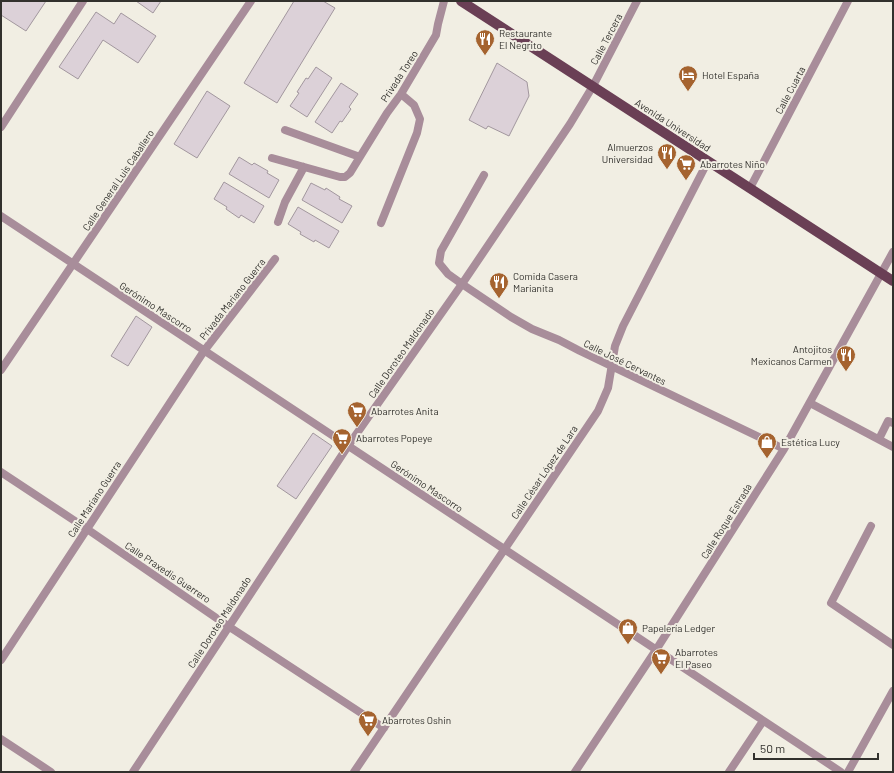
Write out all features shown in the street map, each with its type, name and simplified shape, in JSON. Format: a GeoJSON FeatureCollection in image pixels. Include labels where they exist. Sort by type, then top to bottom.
{"type":"FeatureCollection","features":[{"type":"Feature","properties":{"kind":"main road","name":"Avenida Universidad"},"geometry":{"type":"LineString","coordinates":[[461,1],[893,281]]}},
{"type":"Feature","properties":{"kind":"street"},"geometry":{"type":"LineString","coordinates":[[1,127],[83,1]]}},
{"type":"Feature","properties":{"kind":"street","name":"Calle General Luis Caballero"},"geometry":{"type":"LineString","coordinates":[[1,370],[251,1]]}},
{"type":"Feature","properties":{"kind":"street","name":"Privada Toreo"},"geometry":{"type":"LineString","coordinates":[[272,158],[340,177],[350,173],[387,112],[401,94],[436,35],[444,1]]}},
{"type":"Feature","properties":{"kind":"street","name":"Calle Tercera"},"geometry":{"type":"LineString","coordinates":[[593,86],[638,1]]}},
{"type":"Feature","properties":{"kind":"street","name":"Calle Cuarta"},"geometry":{"type":"LineString","coordinates":[[750,188],[848,1]]}},
{"type":"Feature","properties":{"kind":"street","name":"Calle Doroteo Maldonado"},"geometry":{"type":"LineString","coordinates":[[133,772],[348,446],[462,284],[570,124],[593,86]]}},
{"type":"Feature","properties":{"kind":"street"},"geometry":{"type":"LineString","coordinates":[[381,223],[417,133],[420,119],[414,105],[401,94]]}},
{"type":"Feature","properties":{"kind":"street"},"geometry":{"type":"LineString","coordinates":[[285,130],[360,157]]}},
{"type":"Feature","properties":{"kind":"street","name":"Calle César López de Lara"},"geometry":{"type":"LineString","coordinates":[[354,772],[598,410],[608,388],[616,346],[623,326],[708,161]]}},
{"type":"Feature","properties":{"kind":"street"},"geometry":{"type":"LineString","coordinates":[[278,222],[285,202],[304,167]]}},
{"type":"Feature","properties":{"kind":"street","name":"Calle José Cervantes"},"geometry":{"type":"LineString","coordinates":[[484,175],[441,251],[439,263],[448,274],[511,317],[532,329],[559,340],[784,449]]}},
{"type":"Feature","properties":{"kind":"street","name":"Gerónimo Mascorro"},"geometry":{"type":"LineString","coordinates":[[1,216],[841,772]]}},
{"type":"Feature","properties":{"kind":"street","name":"Calle Roque Estrada"},"geometry":{"type":"LineString","coordinates":[[575,772],[656,650],[784,449],[893,252]]}},
{"type":"Feature","properties":{"kind":"street","name":"Privada Mariano Guerra"},"geometry":{"type":"LineString","coordinates":[[204,351],[275,259]]}},
{"type":"Feature","properties":{"kind":"street","name":"Calle Mariano Guerra"},"geometry":{"type":"LineString","coordinates":[[1,660],[204,351]]}},
{"type":"Feature","properties":{"kind":"street"},"geometry":{"type":"LineString","coordinates":[[810,403],[893,447]]}},
{"type":"Feature","properties":{"kind":"street"},"geometry":{"type":"LineString","coordinates":[[879,439],[888,421],[893,423]]}},
{"type":"Feature","properties":{"kind":"street","name":"Calle Praxedis Guerrero"},"geometry":{"type":"LineString","coordinates":[[1,472],[87,528],[228,626],[384,728]]}},
{"type":"Feature","properties":{"kind":"street"},"geometry":{"type":"LineString","coordinates":[[871,526],[831,603],[893,646]]}},
{"type":"Feature","properties":{"kind":"street"},"geometry":{"type":"LineString","coordinates":[[848,772],[893,691]]}},
{"type":"Feature","properties":{"kind":"street"},"geometry":{"type":"LineString","coordinates":[[729,772],[763,720]]}},
{"type":"Feature","properties":{"kind":"street"},"geometry":{"type":"LineString","coordinates":[[1,739],[51,772]]}},
{"type":"Feature","properties":{"kind":"building"},"geometry":{"type":"Polygon","coordinates":[[[1,1],[46,1],[26,31],[1,15],[1,1]]]}},
{"type":"Feature","properties":{"kind":"building"},"geometry":{"type":"Polygon","coordinates":[[[136,1],[161,1],[153,13],[136,1]]]}},
{"type":"Feature","properties":{"kind":"building"},"geometry":{"type":"Polygon","coordinates":[[[294,1],[323,1],[335,8],[277,103],[244,83],[294,1]]]}},
{"type":"Feature","properties":{"kind":"building"},"geometry":{"type":"Polygon","coordinates":[[[96,12],[114,24],[121,13],[156,36],[138,63],[103,40],[78,79],[59,67],[96,12]]]}},
{"type":"Feature","properties":{"kind":"building"},"geometry":{"type":"Polygon","coordinates":[[[497,63],[527,82],[529,96],[509,136],[488,126],[486,129],[469,120],[497,63]]]}},
{"type":"Feature","properties":{"kind":"building"},"geometry":{"type":"Polygon","coordinates":[[[316,67],[332,78],[307,117],[290,106],[299,93],[297,92],[306,78],[308,79],[316,67]]]}},
{"type":"Feature","properties":{"kind":"building"},"geometry":{"type":"Polygon","coordinates":[[[341,83],[358,94],[349,107],[351,109],[332,133],[315,122],[341,83]]]}},
{"type":"Feature","properties":{"kind":"building"},"geometry":{"type":"Polygon","coordinates":[[[207,91],[230,106],[197,158],[174,144],[207,91]]]}},
{"type":"Feature","properties":{"kind":"building"},"geometry":{"type":"Polygon","coordinates":[[[239,157],[252,165],[254,163],[268,171],[267,173],[279,180],[269,198],[229,174],[239,157]]]}},
{"type":"Feature","properties":{"kind":"building"},"geometry":{"type":"Polygon","coordinates":[[[224,182],[264,206],[254,223],[241,215],[239,218],[226,209],[227,207],[214,199],[224,182]]]}},
{"type":"Feature","properties":{"kind":"building"},"geometry":{"type":"Polygon","coordinates":[[[311,183],[325,190],[326,188],[340,197],[339,199],[352,206],[342,223],[302,200],[311,183]]]}},
{"type":"Feature","properties":{"kind":"building"},"geometry":{"type":"Polygon","coordinates":[[[298,207],[339,231],[329,248],[300,234],[301,232],[288,224],[298,207]]]}},
{"type":"Feature","properties":{"kind":"building"},"geometry":{"type":"Polygon","coordinates":[[[136,316],[152,327],[128,366],[111,356],[136,316]]]}},
{"type":"Feature","properties":{"kind":"building"},"geometry":{"type":"Polygon","coordinates":[[[313,433],[332,446],[296,499],[277,486],[313,433]]]}},
{"type":"Feature","properties":{"kind":"place","name":"Restaurante El Negrito"},"geometry":{"type":"Point","coordinates":[485,56]}},
{"type":"Feature","properties":{"kind":"place","name":"Hotel España"},"geometry":{"type":"Point","coordinates":[688,92]}},
{"type":"Feature","properties":{"kind":"place","name":"Almuerzos Universidad"},"geometry":{"type":"Point","coordinates":[667,170]}},
{"type":"Feature","properties":{"kind":"place","name":"Abarrotes Niño"},"geometry":{"type":"Point","coordinates":[686,181]}},
{"type":"Feature","properties":{"kind":"place","name":"Comida Casera Marianita"},"geometry":{"type":"Point","coordinates":[499,299]}},
{"type":"Feature","properties":{"kind":"place","name":"Antojitos Mexicanos Carmen"},"geometry":{"type":"Point","coordinates":[846,372]}},
{"type":"Feature","properties":{"kind":"place","name":"Abarrotes Anita"},"geometry":{"type":"Point","coordinates":[357,428]}},
{"type":"Feature","properties":{"kind":"place","name":"Abarrotes Popeye"},"geometry":{"type":"Point","coordinates":[342,455]}},
{"type":"Feature","properties":{"kind":"place","name":"Estética Lucy"},"geometry":{"type":"Point","coordinates":[767,459]}},
{"type":"Feature","properties":{"kind":"place","name":"Papelería Ledger"},"geometry":{"type":"Point","coordinates":[628,645]}},
{"type":"Feature","properties":{"kind":"place","name":"Abarrotes El Paseo"},"geometry":{"type":"Point","coordinates":[661,675]}},
{"type":"Feature","properties":{"kind":"place","name":"Abarrotes Oshin"},"geometry":{"type":"Point","coordinates":[368,737]}}]}
